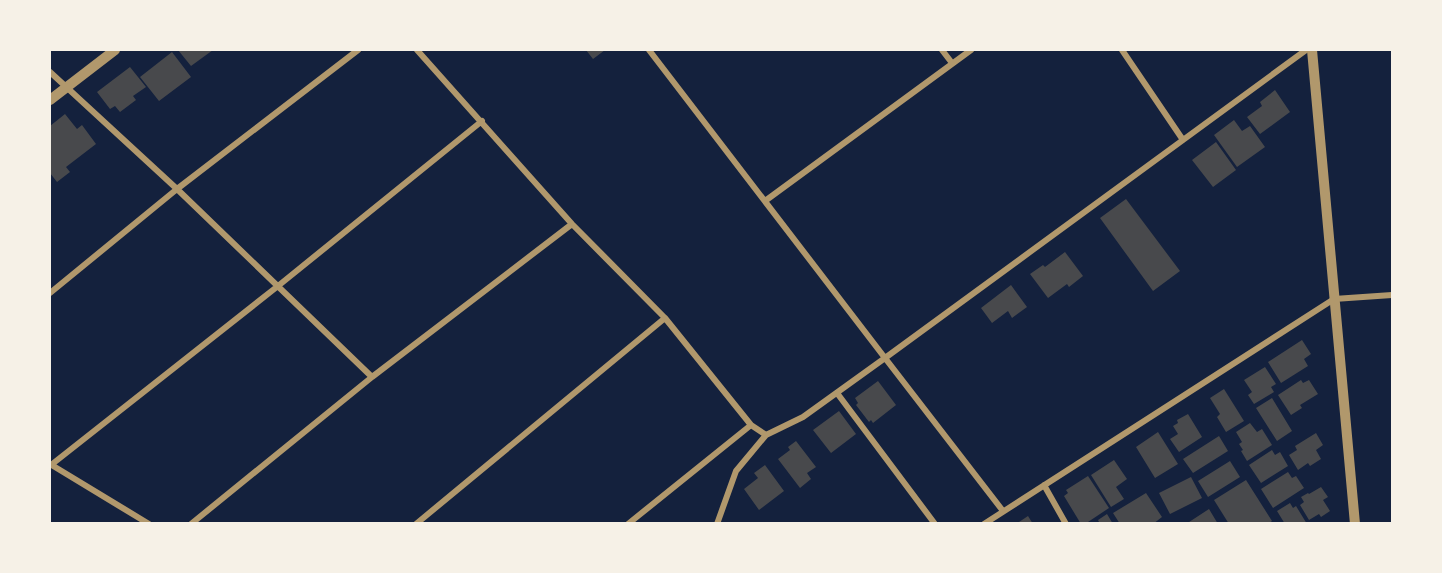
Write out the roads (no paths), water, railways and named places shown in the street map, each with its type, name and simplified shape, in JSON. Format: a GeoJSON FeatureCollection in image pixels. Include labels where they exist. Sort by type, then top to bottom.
{"type":"FeatureCollection","features":[{"type":"Feature","properties":{"kind":"street"},"geometry":{"type":"LineString","coordinates":[[50,100],[115,50]]}},
{"type":"Feature","properties":{"kind":"street"},"geometry":{"type":"LineString","coordinates":[[50,292],[177,189],[358,50]]}},
{"type":"Feature","properties":{"kind":"street"},"geometry":{"type":"LineString","coordinates":[[417,50],[572,224],[665,318],[751,425],[766,435]]}},
{"type":"Feature","properties":{"kind":"street"},"geometry":{"type":"LineString","coordinates":[[650,50],[1003,511]]}},
{"type":"Feature","properties":{"kind":"street"},"geometry":{"type":"LineString","coordinates":[[942,50],[952,63]]}},
{"type":"Feature","properties":{"kind":"street"},"geometry":{"type":"LineString","coordinates":[[765,201],[970,50]]}},
{"type":"Feature","properties":{"kind":"street"},"geometry":{"type":"LineString","coordinates":[[1122,50],[1183,140]]}},
{"type":"Feature","properties":{"kind":"street"},"geometry":{"type":"LineString","coordinates":[[717,524],[736,471],[766,435],[803,417],[837,393],[1306,50]]}},
{"type":"Feature","properties":{"kind":"street"},"geometry":{"type":"LineString","coordinates":[[1312,50],[1353,522]]}},
{"type":"Feature","properties":{"kind":"street"},"geometry":{"type":"LineString","coordinates":[[50,72],[177,189],[372,377]]}},
{"type":"Feature","properties":{"kind":"street"},"geometry":{"type":"LineString","coordinates":[[148,524],[50,464],[278,286],[482,121]]}},
{"type":"Feature","properties":{"kind":"street"},"geometry":{"type":"LineString","coordinates":[[191,524],[372,377],[572,224]]}},
{"type":"Feature","properties":{"kind":"street"},"geometry":{"type":"LineString","coordinates":[[984,524],[1334,299],[1392,294]]}},
{"type":"Feature","properties":{"kind":"street"},"geometry":{"type":"LineString","coordinates":[[416,524],[665,318]]}},
{"type":"Feature","properties":{"kind":"street"},"geometry":{"type":"LineString","coordinates":[[837,393],[935,524]]}},
{"type":"Feature","properties":{"kind":"street"},"geometry":{"type":"LineString","coordinates":[[628,524],[751,425]]}},
{"type":"Feature","properties":{"kind":"street"},"geometry":{"type":"LineString","coordinates":[[1044,485],[1066,524]]}}]}
